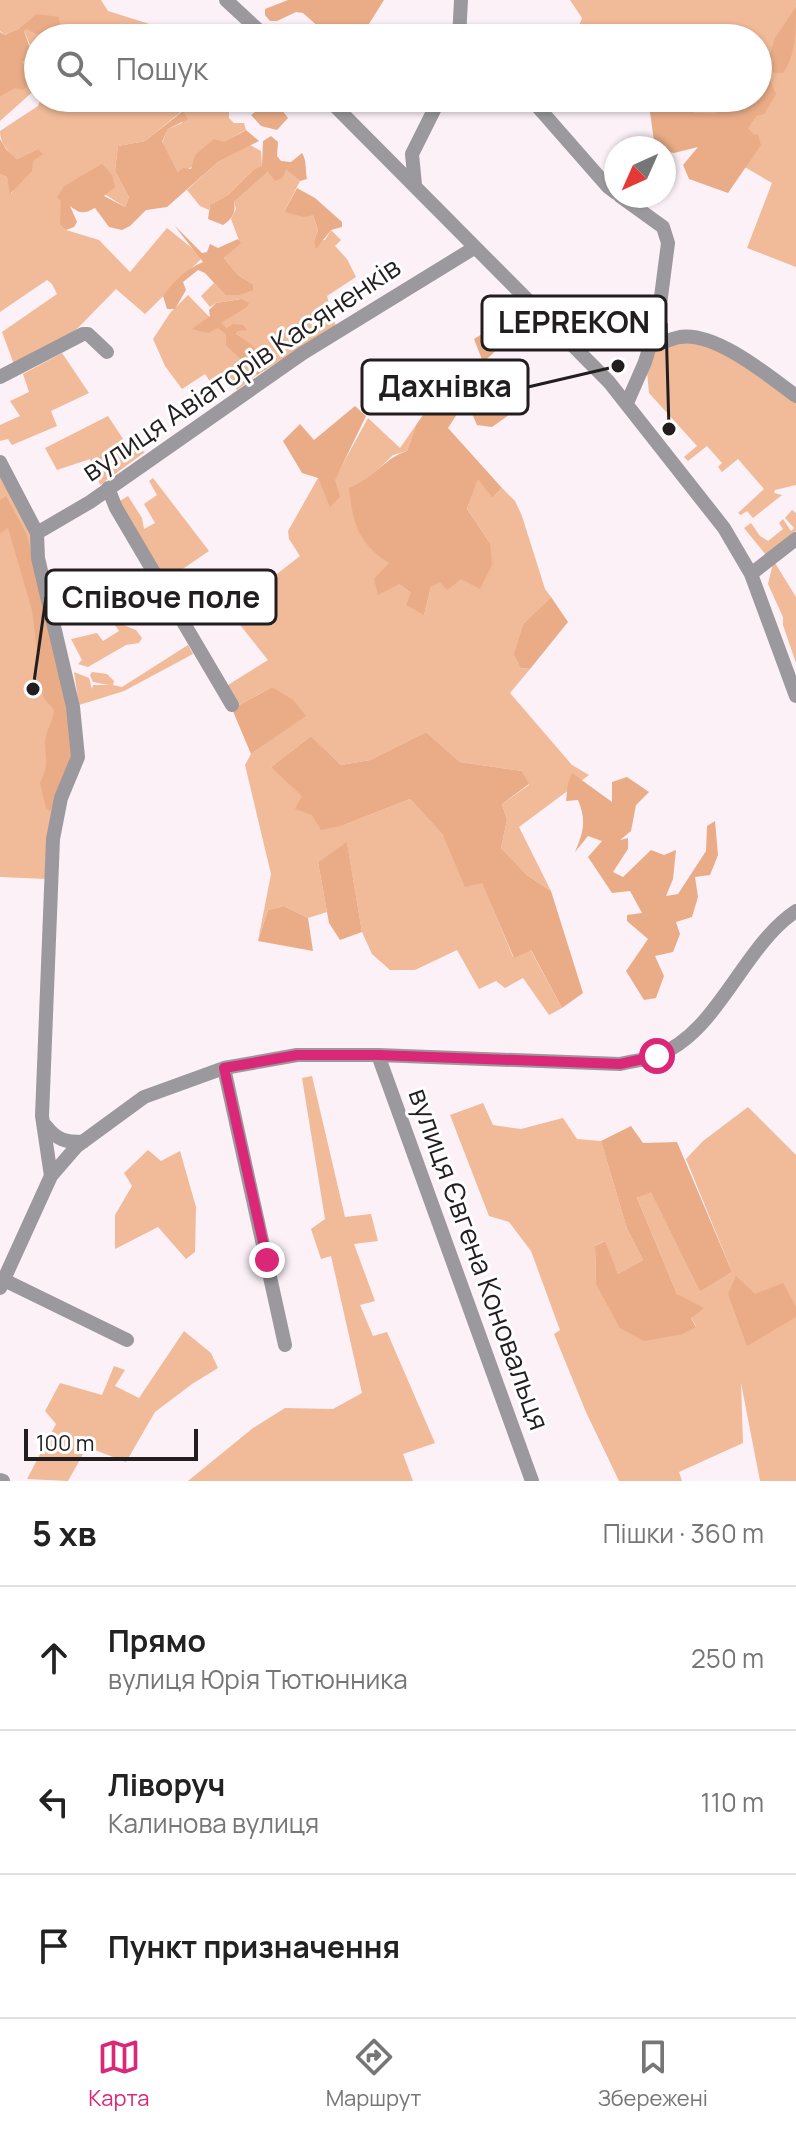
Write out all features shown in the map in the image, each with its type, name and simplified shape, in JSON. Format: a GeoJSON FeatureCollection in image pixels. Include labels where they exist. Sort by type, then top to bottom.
{"type":"FeatureCollection","features":[{"type":"Feature","properties":{"kind":"street"},"geometry":{"type":"LineString","coordinates":[[226,0],[252,24]]}},
{"type":"Feature","properties":{"kind":"street"},"geometry":{"type":"LineString","coordinates":[[460,24],[461,0]]}},
{"type":"Feature","properties":{"kind":"street"},"geometry":{"type":"LineString","coordinates":[[341,112],[627,403],[724,528],[751,574],[796,696]]}},
{"type":"Feature","properties":{"kind":"street"},"geometry":{"type":"LineString","coordinates":[[415,185],[414,147],[433,112]]}},
{"type":"Feature","properties":{"kind":"street"},"geometry":{"type":"LineString","coordinates":[[542,112],[604,182]]}},
{"type":"Feature","properties":{"kind":"street"},"geometry":{"type":"LineString","coordinates":[[383,154],[390,155],[414,147]]}},
{"type":"Feature","properties":{"kind":"street"},"geometry":{"type":"LineString","coordinates":[[627,403],[650,346],[662,297],[667,234],[663,227],[637,208]]}},
{"type":"Feature","properties":{"kind":"street","name":"вулиця Авіаторів Касяненків"},"geometry":{"type":"LineString","coordinates":[[37,533],[53,526],[269,375],[474,248]]}},
{"type":"Feature","properties":{"kind":"street"},"geometry":{"type":"LineString","coordinates":[[0,377],[83,334],[88,334],[107,352]]}},
{"type":"Feature","properties":{"kind":"street"},"geometry":{"type":"LineString","coordinates":[[650,346],[682,336],[708,340],[755,366],[796,396]]}},
{"type":"Feature","properties":{"kind":"street"},"geometry":{"type":"LineString","coordinates":[[0,462],[37,533],[38,558],[73,707],[78,757],[61,798],[53,839],[43,1122],[51,1176]]}},
{"type":"Feature","properties":{"kind":"street"},"geometry":{"type":"LineString","coordinates":[[108,488],[116,508],[232,705]]}},
{"type":"Feature","properties":{"kind":"street"},"geometry":{"type":"LineString","coordinates":[[751,574],[796,539]]}},
{"type":"Feature","properties":{"kind":"street"},"geometry":{"type":"LineString","coordinates":[[127,1340],[2,1284],[51,1176],[83,1142],[144,1097],[224,1068],[297,1055],[620,1064],[657,1056],[703,1022],[766,936],[796,911]]}},
{"type":"Feature","properties":{"kind":"street","name":"вулиця Євгена Коновальця"},"geometry":{"type":"LineString","coordinates":[[378,1055],[532,1481]]}},
{"type":"Feature","properties":{"kind":"street"},"geometry":{"type":"LineString","coordinates":[[224,1068],[285,1345]]}},
{"type":"Feature","properties":{"kind":"street"},"geometry":{"type":"LineString","coordinates":[[43,1122],[55,1137],[66,1142],[83,1142]]}},
{"type":"Feature","properties":{"kind":"shaded area"},"geometry":{"type":"Polygon","coordinates":[[[0,0],[101,0],[108,11],[150,24],[53,24],[36,14],[18,29],[5,35],[0,31],[0,0]]]}},
{"type":"Feature","properties":{"kind":"shaded area"},"geometry":{"type":"Polygon","coordinates":[[[288,0],[384,0],[369,24],[315,24],[303,13],[296,12],[270,21],[265,9],[288,0]]]}},
{"type":"Feature","properties":{"kind":"shaded area"},"geometry":{"type":"Polygon","coordinates":[[[570,0],[796,0],[796,267],[747,248],[772,183],[698,140],[673,112],[772,112],[772,24],[580,24],[582,18],[570,0]]]}},
{"type":"Feature","properties":{"kind":"shaded area"},"geometry":{"type":"Polygon","coordinates":[[[796,7],[793,51],[783,73],[772,70],[775,38],[796,7]]]}},
{"type":"Feature","properties":{"kind":"shaded area"},"geometry":{"type":"Polygon","coordinates":[[[36,14],[59,17],[60,24],[24,24],[36,14]]]}},
{"type":"Feature","properties":{"kind":"shaded area"},"geometry":{"type":"Polygon","coordinates":[[[24,24],[24,89],[15,88],[0,97],[0,32],[5,35],[24,24]]]}},
{"type":"Feature","properties":{"kind":"shaded area"},"geometry":{"type":"Polygon","coordinates":[[[24,82],[24,100],[0,121],[0,97],[24,82]]]}},
{"type":"Feature","properties":{"kind":"shaded area"},"geometry":{"type":"Polygon","coordinates":[[[29,112],[181,112],[145,141],[118,146],[115,171],[129,197],[125,207],[79,178],[64,186],[61,224],[66,230],[99,240],[130,272],[167,228],[203,257],[145,314],[116,289],[71,335],[15,367],[2,332],[57,294],[47,280],[0,312],[0,174],[7,177],[11,194],[38,149],[17,159],[7,150],[0,131],[29,112]]]}},
{"type":"Feature","properties":{"kind":"shaded area"},"geometry":{"type":"Polygon","coordinates":[[[182,112],[229,112],[229,118],[234,123],[244,123],[246,130],[196,165],[178,172],[162,143],[168,129],[182,123],[182,112]]]}},
{"type":"Feature","properties":{"kind":"shaded area"},"geometry":{"type":"Polygon","coordinates":[[[184,112],[188,119],[168,129],[162,142],[178,172],[183,168],[191,169],[195,155],[214,139],[224,142],[246,130],[259,141],[218,162],[167,207],[146,210],[122,230],[109,227],[95,208],[82,212],[70,206],[77,222],[66,230],[60,224],[61,201],[57,197],[64,186],[102,164],[112,175],[115,187],[104,196],[125,207],[129,197],[115,171],[118,146],[145,141],[184,112]]]}},
{"type":"Feature","properties":{"kind":"shaded area"},"geometry":{"type":"Polygon","coordinates":[[[255,112],[284,112],[288,118],[277,130],[261,126],[251,115],[255,112]]]}},
{"type":"Feature","properties":{"kind":"shaded area"},"geometry":{"type":"Polygon","coordinates":[[[650,112],[765,112],[756,116],[748,128],[758,135],[761,145],[728,193],[689,179],[683,165],[698,147],[676,152],[676,136],[653,136],[650,112]]]}},
{"type":"Feature","properties":{"kind":"shaded area"},"geometry":{"type":"Polygon","coordinates":[[[271,136],[278,142],[277,156],[281,161],[291,162],[302,153],[307,179],[300,181],[286,170],[282,178],[275,181],[268,172],[234,202],[234,213],[226,223],[223,225],[208,219],[210,205],[228,195],[262,165],[263,141],[271,136]]]}},
{"type":"Feature","properties":{"kind":"shaded area"},"geometry":{"type":"Polygon","coordinates":[[[0,139],[17,159],[38,149],[43,154],[33,161],[32,171],[10,194],[7,177],[0,174],[0,139]]]}},
{"type":"Feature","properties":{"kind":"shaded area"},"geometry":{"type":"Polygon","coordinates":[[[250,145],[261,151],[262,165],[228,195],[210,205],[209,210],[200,206],[187,190],[218,162],[250,145]]]}},
{"type":"Feature","properties":{"kind":"shaded area"},"geometry":{"type":"Polygon","coordinates":[[[286,170],[300,181],[284,212],[313,215],[318,230],[314,241],[325,240],[331,230],[341,240],[335,246],[347,259],[356,277],[327,296],[336,327],[267,369],[256,351],[236,334],[238,331],[220,323],[246,308],[240,299],[210,307],[201,296],[214,283],[225,295],[253,284],[238,275],[224,258],[240,243],[231,219],[236,209],[234,202],[268,172],[286,170]]]}},
{"type":"Feature","properties":{"kind":"shaded area"},"geometry":{"type":"Polygon","coordinates":[[[297,188],[315,198],[342,222],[342,227],[331,230],[316,249],[314,241],[318,230],[313,215],[304,217],[284,212],[297,188]]]}},
{"type":"Feature","properties":{"kind":"shaded area"},"geometry":{"type":"Polygon","coordinates":[[[174,225],[202,253],[207,252],[210,244],[218,248],[238,239],[241,243],[224,258],[238,275],[253,284],[253,290],[239,295],[225,295],[205,273],[198,270],[183,282],[186,290],[175,309],[167,309],[163,296],[181,276],[203,262],[174,225]]]}},
{"type":"Feature","properties":{"kind":"shaded area"},"geometry":{"type":"Polygon","coordinates":[[[188,295],[226,334],[226,346],[257,375],[237,390],[228,377],[213,386],[205,374],[182,389],[165,366],[153,339],[170,313],[188,295]]]}},
{"type":"Feature","properties":{"kind":"shaded area"},"geometry":{"type":"Polygon","coordinates":[[[241,299],[249,303],[246,308],[221,323],[227,328],[233,324],[243,325],[247,330],[236,334],[253,346],[267,369],[257,375],[226,346],[226,334],[218,328],[208,333],[192,329],[210,316],[209,310],[216,303],[241,299]]]}},
{"type":"Feature","properties":{"kind":"shaded area"},"geometry":{"type":"Polygon","coordinates":[[[516,309],[531,322],[483,362],[474,339],[507,321],[516,309]]]}},
{"type":"Feature","properties":{"kind":"shaded area"},"geometry":{"type":"Polygon","coordinates":[[[674,341],[708,343],[796,400],[796,485],[775,490],[774,493],[782,495],[753,518],[747,511],[741,515],[738,513],[764,489],[738,459],[722,472],[718,467],[722,463],[707,446],[688,461],[684,457],[697,446],[649,393],[647,372],[656,349],[674,341]]]}},
{"type":"Feature","properties":{"kind":"shaded area"},"geometry":{"type":"Polygon","coordinates":[[[62,353],[89,393],[51,411],[57,426],[12,445],[8,439],[0,441],[0,425],[20,416],[10,401],[29,392],[23,374],[62,353]]]}},
{"type":"Feature","properties":{"kind":"shaded area"},"geometry":{"type":"Polygon","coordinates":[[[499,379],[508,390],[513,412],[492,427],[477,425],[470,409],[473,391],[486,391],[499,379]]]}},
{"type":"Feature","properties":{"kind":"shaded area"},"geometry":{"type":"Polygon","coordinates":[[[445,384],[465,402],[448,428],[502,488],[492,498],[478,479],[467,509],[490,543],[492,565],[480,589],[461,579],[447,590],[440,582],[431,587],[424,615],[406,605],[411,593],[399,584],[378,595],[374,579],[389,563],[370,548],[359,532],[349,488],[407,451],[416,425],[445,384]]]}},
{"type":"Feature","properties":{"kind":"shaded area"},"geometry":{"type":"Polygon","coordinates":[[[355,406],[366,416],[335,480],[340,497],[330,507],[318,478],[302,473],[283,441],[300,424],[314,440],[355,406]]]}},
{"type":"Feature","properties":{"kind":"shaded area"},"geometry":{"type":"Polygon","coordinates":[[[108,416],[127,445],[145,452],[100,485],[90,459],[57,470],[45,448],[108,416]]]}},
{"type":"Feature","properties":{"kind":"shaded area"},"geometry":{"type":"Polygon","coordinates":[[[368,418],[400,448],[416,425],[407,451],[393,455],[366,481],[390,564],[399,584],[411,593],[424,615],[431,587],[490,543],[467,509],[478,478],[492,498],[502,488],[515,501],[545,589],[551,597],[524,623],[521,668],[530,669],[510,693],[572,765],[589,775],[519,827],[551,891],[527,875],[501,848],[507,820],[502,804],[529,785],[522,771],[460,762],[426,732],[370,760],[341,765],[311,736],[271,767],[344,825],[410,799],[444,836],[450,849],[482,882],[513,957],[530,949],[562,1008],[549,1015],[523,978],[505,988],[496,981],[479,989],[457,950],[415,970],[390,970],[372,954],[362,932],[347,843],[318,862],[327,912],[308,918],[284,906],[268,910],[258,941],[271,874],[245,765],[251,754],[305,716],[272,687],[239,705],[228,685],[268,660],[229,611],[300,556],[289,539],[288,531],[318,478],[331,506],[334,480],[368,418]]]}},
{"type":"Feature","properties":{"kind":"shaded area"},"geometry":{"type":"Polygon","coordinates":[[[0,472],[32,538],[70,706],[46,879],[0,877],[0,472]]]}},
{"type":"Feature","properties":{"kind":"shaded area"},"geometry":{"type":"Polygon","coordinates":[[[153,478],[209,551],[165,581],[118,502],[128,496],[142,518],[144,529],[155,523],[144,504],[157,495],[149,481],[153,478]]]}},
{"type":"Feature","properties":{"kind":"shaded area"},"geometry":{"type":"Polygon","coordinates":[[[6,496],[26,533],[50,617],[74,747],[54,808],[50,811],[46,808],[40,783],[46,767],[45,739],[54,710],[44,698],[36,680],[39,667],[32,610],[8,528],[0,533],[0,500],[6,496]]]}},
{"type":"Feature","properties":{"kind":"shaded area"},"geometry":{"type":"Polygon","coordinates":[[[792,510],[796,513],[796,531],[766,555],[744,528],[751,523],[768,541],[783,529],[779,523],[783,519],[791,531],[794,528],[785,518],[792,510]]]}},
{"type":"Feature","properties":{"kind":"shaded area"},"geometry":{"type":"Polygon","coordinates":[[[773,563],[796,597],[796,663],[783,617],[768,584],[773,563]]]}},
{"type":"Feature","properties":{"kind":"shaded area"},"geometry":{"type":"Polygon","coordinates":[[[551,597],[568,622],[530,669],[521,668],[514,654],[524,623],[551,597]]]}},
{"type":"Feature","properties":{"kind":"shaded area"},"geometry":{"type":"Polygon","coordinates":[[[115,625],[136,630],[142,638],[139,643],[126,645],[88,667],[78,664],[82,660],[71,639],[97,633],[103,641],[119,631],[115,625]]]}},
{"type":"Feature","properties":{"kind":"shaded area"},"geometry":{"type":"Polygon","coordinates":[[[188,645],[193,654],[124,691],[79,705],[74,672],[89,678],[92,689],[93,685],[109,685],[93,682],[92,672],[107,674],[114,681],[113,685],[122,687],[188,645]]]}},
{"type":"Feature","properties":{"kind":"shaded area"},"geometry":{"type":"Polygon","coordinates":[[[272,687],[293,700],[306,716],[251,754],[232,709],[272,687]]]}},
{"type":"Feature","properties":{"kind":"shaded area"},"geometry":{"type":"Polygon","coordinates":[[[426,732],[460,762],[522,771],[529,784],[502,804],[507,820],[501,848],[527,875],[551,891],[583,993],[562,1008],[531,950],[514,958],[482,883],[465,887],[443,835],[410,799],[344,825],[321,830],[312,815],[295,809],[302,796],[271,767],[311,736],[341,765],[370,760],[426,732]]]}},
{"type":"Feature","properties":{"kind":"shaded area"},"geometry":{"type":"Polygon","coordinates":[[[572,773],[612,802],[612,782],[627,777],[649,792],[636,805],[631,831],[620,840],[628,838],[628,849],[613,872],[623,877],[651,850],[664,855],[676,850],[673,879],[666,896],[678,894],[706,851],[707,826],[715,821],[718,855],[710,875],[695,877],[698,897],[692,917],[676,922],[680,934],[673,952],[655,956],[664,976],[656,998],[644,1000],[626,971],[648,939],[627,921],[627,915],[642,913],[630,891],[612,893],[588,857],[602,841],[588,836],[575,852],[583,821],[578,800],[566,801],[572,773]]]}},
{"type":"Feature","properties":{"kind":"shaded area"},"geometry":{"type":"Polygon","coordinates":[[[347,842],[362,932],[340,940],[329,923],[318,862],[347,842]]]}},
{"type":"Feature","properties":{"kind":"shaded area"},"geometry":{"type":"Polygon","coordinates":[[[284,906],[308,918],[313,951],[258,941],[268,910],[284,906]]]}},
{"type":"Feature","properties":{"kind":"shaded area"},"geometry":{"type":"Polygon","coordinates":[[[312,1076],[345,1217],[371,1214],[378,1241],[354,1244],[375,1301],[360,1305],[373,1336],[387,1332],[435,1443],[403,1454],[413,1481],[188,1481],[253,1428],[285,1408],[333,1409],[362,1393],[331,1256],[321,1259],[311,1229],[325,1219],[302,1078],[312,1076]]]}},
{"type":"Feature","properties":{"kind":"shaded area"},"geometry":{"type":"Polygon","coordinates":[[[483,1103],[493,1125],[521,1129],[563,1118],[577,1139],[601,1141],[627,1229],[643,1260],[618,1274],[604,1241],[595,1246],[596,1284],[683,1334],[696,1326],[677,1294],[637,1198],[651,1191],[700,1292],[732,1272],[686,1159],[703,1141],[748,1107],[796,1155],[796,1481],[760,1481],[741,1383],[743,1443],[679,1472],[682,1481],[619,1481],[554,1334],[560,1330],[531,1251],[509,1222],[489,1216],[450,1115],[483,1103]]]}},
{"type":"Feature","properties":{"kind":"shaded area"},"geometry":{"type":"Polygon","coordinates":[[[631,1126],[643,1143],[677,1142],[732,1272],[700,1292],[651,1192],[637,1198],[677,1294],[704,1308],[691,1318],[696,1327],[683,1334],[644,1341],[620,1328],[596,1284],[595,1246],[605,1241],[618,1274],[643,1260],[627,1229],[601,1141],[631,1126]]]}},
{"type":"Feature","properties":{"kind":"shaded area"},"geometry":{"type":"Polygon","coordinates":[[[148,1150],[161,1161],[180,1151],[196,1207],[195,1252],[186,1259],[158,1227],[115,1249],[115,1215],[132,1186],[124,1173],[148,1150]]]}},
{"type":"Feature","properties":{"kind":"shaded area"},"geometry":{"type":"Polygon","coordinates":[[[736,1276],[755,1294],[783,1283],[796,1307],[796,1317],[747,1346],[728,1294],[736,1276]]]}},
{"type":"Feature","properties":{"kind":"shaded area"},"geometry":{"type":"Polygon","coordinates":[[[184,1331],[211,1353],[218,1368],[155,1412],[126,1462],[87,1447],[68,1481],[27,1479],[56,1424],[45,1411],[60,1383],[102,1395],[114,1366],[125,1370],[115,1386],[139,1398],[184,1331]]]}},
{"type":"Feature","properties":{"kind":"place","name":"Дахнівка"},"geometry":{"type":"Point","coordinates":[618,366]}},
{"type":"Feature","properties":{"kind":"place","name":"LEPREKON"},"geometry":{"type":"Point","coordinates":[669,429]}},
{"type":"Feature","properties":{"kind":"place","name":"Співоче поле"},"geometry":{"type":"Point","coordinates":[33,689]}},
{"type":"Feature","properties":{"kind":"route"},"geometry":{"type":"LineString","coordinates":[[267,1260],[224,1068],[297,1055],[620,1064],[657,1056]]}}]}
